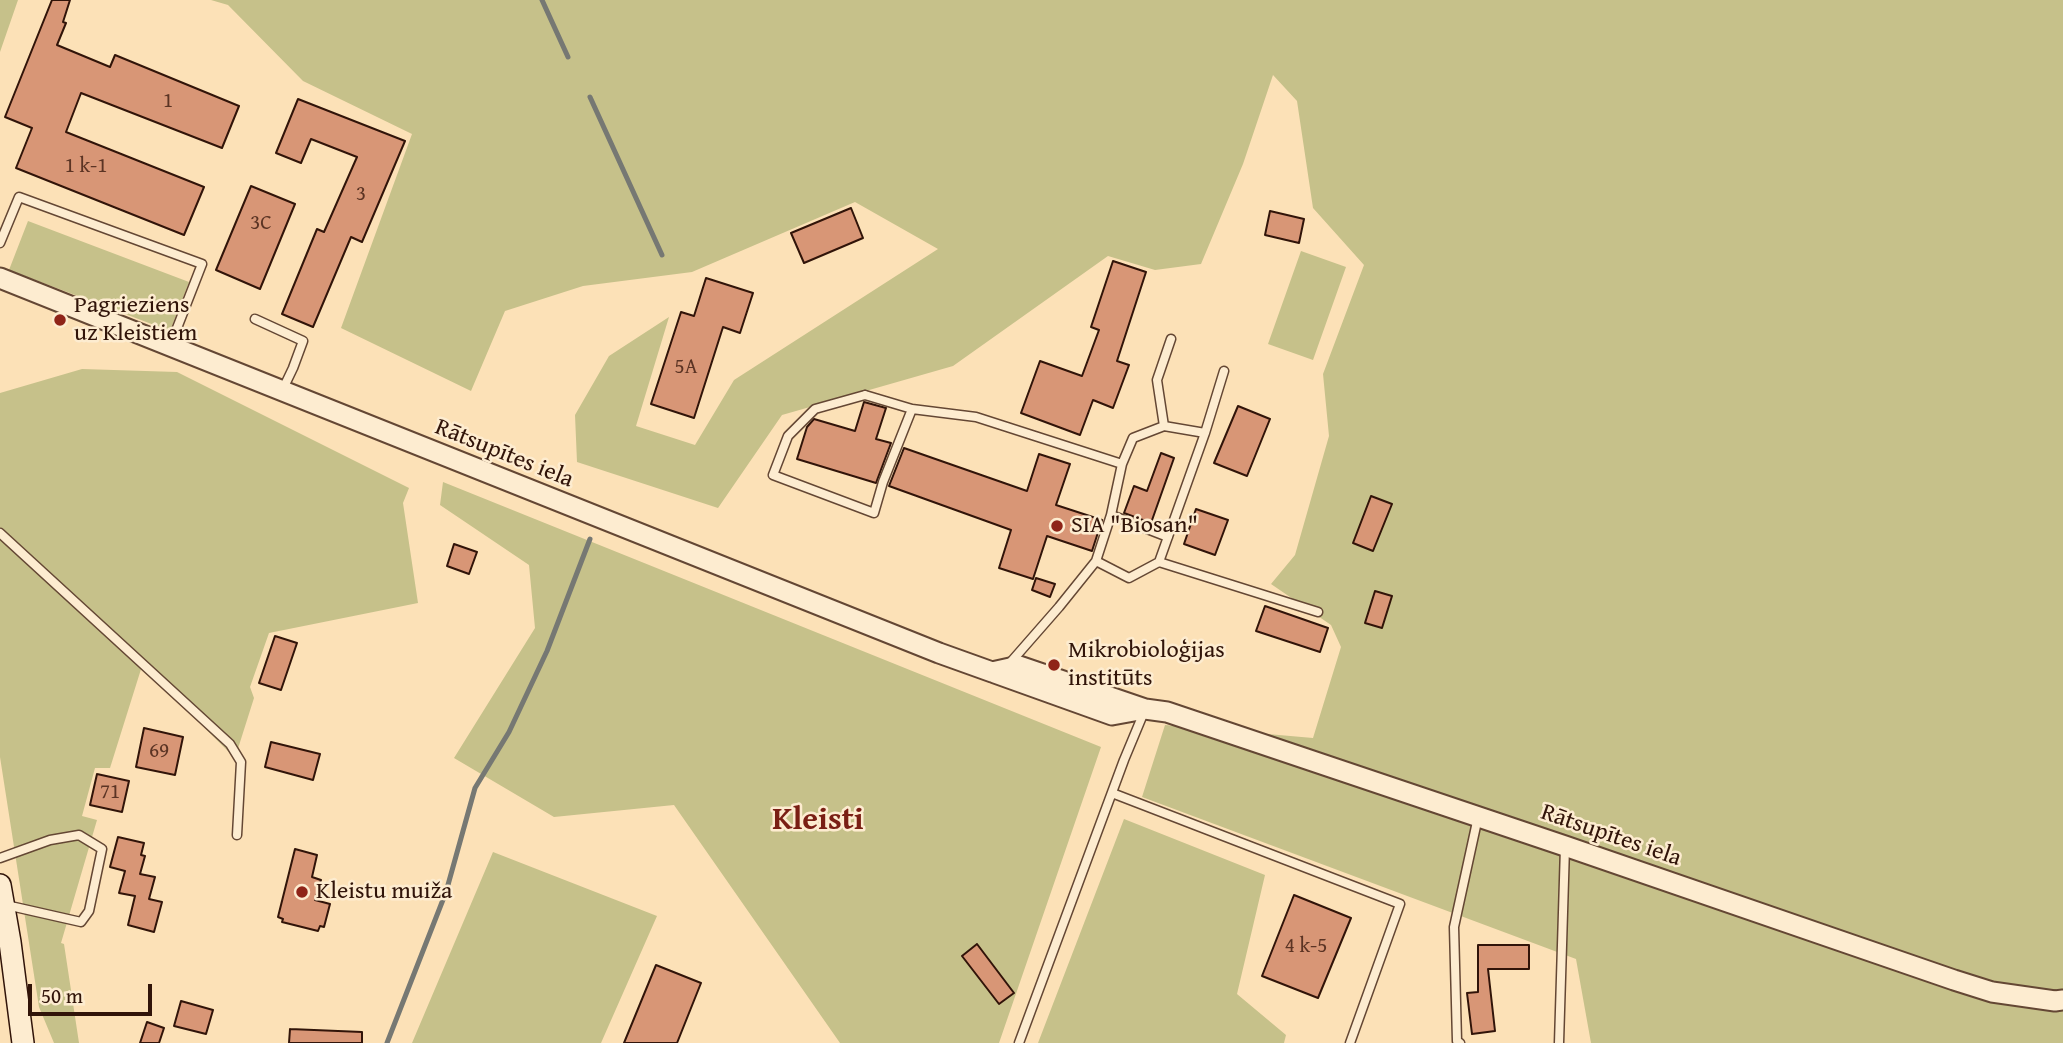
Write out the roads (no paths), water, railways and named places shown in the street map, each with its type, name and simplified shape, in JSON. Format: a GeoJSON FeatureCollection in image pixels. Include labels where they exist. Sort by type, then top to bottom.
{"type":"FeatureCollection","features":[{"type":"Feature","properties":{"kind":"main road"},"geometry":{"type":"LineString","coordinates":[[2,895],[23,1043]]}},
{"type":"Feature","properties":{"kind":"street","name":"Rātsupītes iela"},"geometry":{"type":"LineString","coordinates":[[0,278],[939,653],[1112,715],[1145,709],[1167,712],[1954,980],[1992,992],[2063,1000]]}},
{"type":"Feature","properties":{"kind":"lane"},"geometry":{"type":"LineString","coordinates":[[0,243],[19,197],[202,264],[170,346]]}},
{"type":"Feature","properties":{"kind":"lane"},"geometry":{"type":"LineString","coordinates":[[255,319],[303,341],[282,391]]}},
{"type":"Feature","properties":{"kind":"lane"},"geometry":{"type":"LineString","coordinates":[[1164,426],[1157,380],[1171,339]]}},
{"type":"Feature","properties":{"kind":"lane"},"geometry":{"type":"LineString","coordinates":[[1096,561],[1129,578],[1159,562],[1224,371]]}},
{"type":"Feature","properties":{"kind":"lane"},"geometry":{"type":"LineString","coordinates":[[912,410],[883,482],[874,513],[773,475],[788,436],[814,409],[865,395],[912,410],[976,417],[1122,464]]}},
{"type":"Feature","properties":{"kind":"lane"},"geometry":{"type":"LineString","coordinates":[[992,672],[1007,666],[1016,658],[1096,561],[1111,515],[1122,464],[1133,438],[1164,426],[1205,433]]}},
{"type":"Feature","properties":{"kind":"lane"},"geometry":{"type":"LineString","coordinates":[[1111,515],[1168,537]]}},
{"type":"Feature","properties":{"kind":"lane"},"geometry":{"type":"LineString","coordinates":[[0,533],[230,744],[241,762],[237,835]]}},
{"type":"Feature","properties":{"kind":"lane"},"geometry":{"type":"LineString","coordinates":[[1159,562],[1318,612]]}},
{"type":"Feature","properties":{"kind":"lane"},"geometry":{"type":"LineString","coordinates":[[1019,1043],[1145,709]]}},
{"type":"Feature","properties":{"kind":"lane"},"geometry":{"type":"LineString","coordinates":[[1112,793],[1400,904],[1350,1043]]}},
{"type":"Feature","properties":{"kind":"lane"},"geometry":{"type":"LineString","coordinates":[[1460,1043],[1457,1041],[1454,927],[1478,817]]}},
{"type":"Feature","properties":{"kind":"lane"},"geometry":{"type":"LineString","coordinates":[[0,858],[50,840],[79,835],[102,849],[89,911],[81,922],[2,895]]}},
{"type":"Feature","properties":{"kind":"lane"},"geometry":{"type":"LineString","coordinates":[[1559,1043],[1565,846]]}},
{"type":"Feature","properties":{"kind":"waterway"},"geometry":{"type":"LineString","coordinates":[[542,0],[568,57]]}},
{"type":"Feature","properties":{"kind":"waterway"},"geometry":{"type":"LineString","coordinates":[[590,97],[662,255]]}},
{"type":"Feature","properties":{"kind":"waterway"},"geometry":{"type":"LineString","coordinates":[[387,1043],[446,892],[475,788],[509,732],[547,651],[590,539]]}},
{"type":"Feature","properties":{"kind":"place","name":"Pagrieziens uz Kleistiem"},"geometry":{"type":"Point","coordinates":[60,320]}},
{"type":"Feature","properties":{"kind":"place","name":"SIA \"Biosan\""},"geometry":{"type":"Point","coordinates":[1057,526]}},
{"type":"Feature","properties":{"kind":"place","name":"Mikrobioloģijas institūts"},"geometry":{"type":"Point","coordinates":[1054,665]}},
{"type":"Feature","properties":{"kind":"place","name":"Kleistu muiža"},"geometry":{"type":"Point","coordinates":[302,892]}},
{"type":"Feature","properties":{"kind":"district","name":"Kleisti"},"geometry":{"type":"Point","coordinates":[818,821]}}]}
